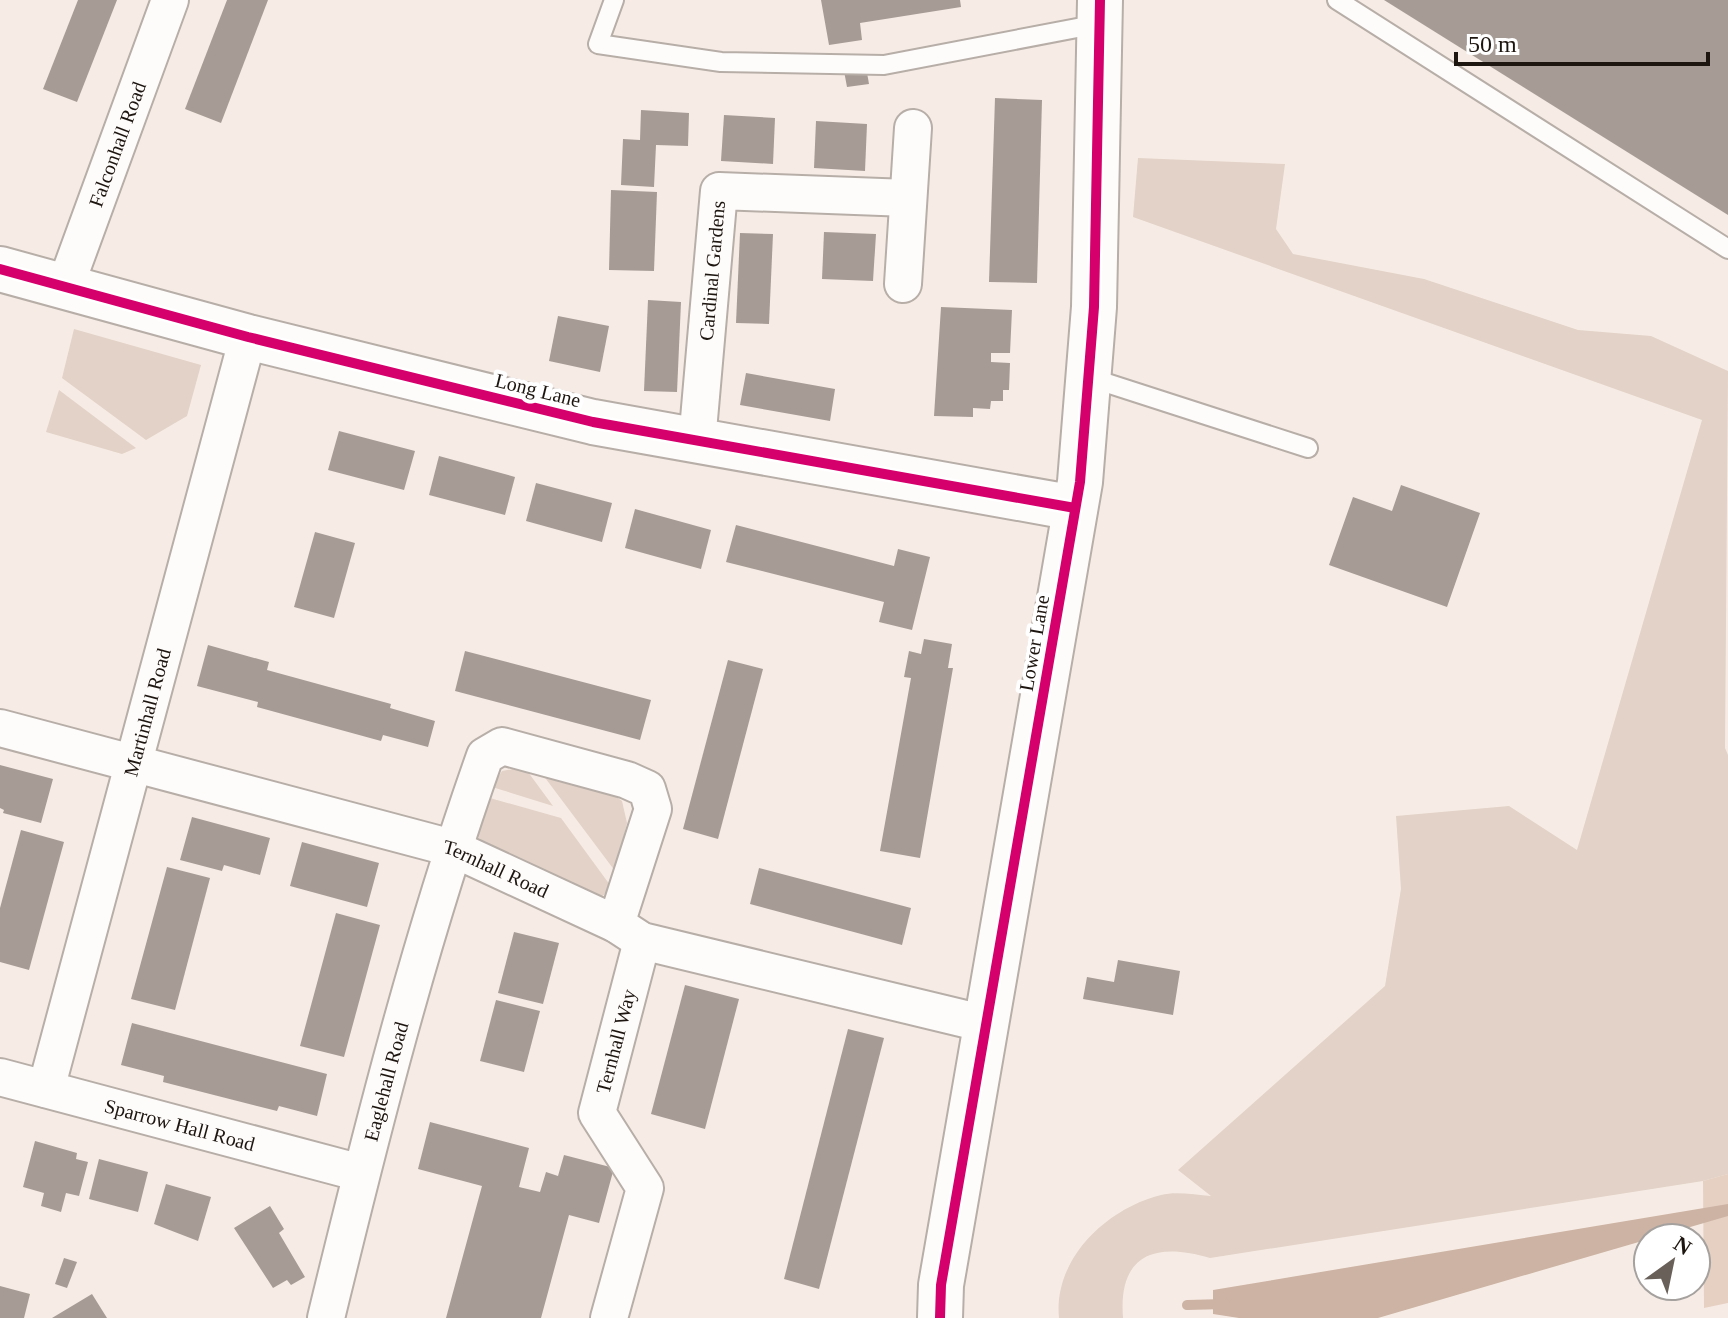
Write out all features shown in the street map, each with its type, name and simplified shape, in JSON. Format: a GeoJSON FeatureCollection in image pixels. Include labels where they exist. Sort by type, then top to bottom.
{"type":"FeatureCollection","features":[{"type":"Feature","properties":{"kind":"street","name":"Falconhall Road"},"geometry":{"type":"LineString","coordinates":[[65,287],[170,0]]}},
{"type":"Feature","properties":{"kind":"street","name":"Lower Lane"},"geometry":{"type":"LineString","coordinates":[[939,1311],[1075,508],[1094,307],[1099,12]]}},
{"type":"Feature","properties":{"kind":"street"},"geometry":{"type":"LineString","coordinates":[[903,284],[913,128]]}},
{"type":"Feature","properties":{"kind":"street","name":"Cardinal Gardens"},"geometry":{"type":"LineString","coordinates":[[697,442],[719,191],[908,198]]}},
{"type":"Feature","properties":{"kind":"street","name":"Long Lane"},"geometry":{"type":"LineString","coordinates":[[0,269],[248,337],[593,422],[1075,508]]}},
{"type":"Feature","properties":{"kind":"street","name":"Martinhall Road"},"geometry":{"type":"LineString","coordinates":[[46,1089],[248,337]]}},
{"type":"Feature","properties":{"kind":"street","name":"Ternhall Road"},"geometry":{"type":"LineString","coordinates":[[0,728],[452,848],[629,932],[986,1024]]}},
{"type":"Feature","properties":{"kind":"street","name":"Eaglehall Road"},"geometry":{"type":"LineString","coordinates":[[326,1318],[361,1173],[452,848],[485,756],[502,746],[627,780],[647,789],[653,809],[629,932]]}},
{"type":"Feature","properties":{"kind":"street","name":"Ternhall Way"},"geometry":{"type":"LineString","coordinates":[[609,1318],[645,1188],[597,1113],[629,932]]}},
{"type":"Feature","properties":{"kind":"street","name":"Sparrow Hall Road"},"geometry":{"type":"LineString","coordinates":[[0,1077],[361,1173]]}},
{"type":"Feature","properties":{"kind":"lane"},"geometry":{"type":"LineString","coordinates":[[614,0],[598,44],[721,62],[884,65],[1099,12]]}},
{"type":"Feature","properties":{"kind":"lane"},"geometry":{"type":"LineString","coordinates":[[1337,0],[1728,249]]}},
{"type":"Feature","properties":{"kind":"lane"},"geometry":{"type":"LineString","coordinates":[[1088,377],[1308,448]]}},
{"type":"Feature","properties":{"kind":"shaded area"},"geometry":{"type":"Polygon","coordinates":[[[1138,158],[1285,164],[1276,229],[1293,254],[1424,279],[1578,330],[1651,336],[1728,371],[1725,748],[1728,755],[1728,1174],[1703,1181],[1210,1258],[1190,1253],[1157,1253],[1144,1258],[1127,1279],[1123,1318],[1059,1318],[1059,1296],[1065,1275],[1088,1239],[1122,1211],[1161,1195],[1211,1196],[1178,1170],[1385,986],[1401,889],[1396,816],[1509,806],[1577,850],[1702,420],[1133,217],[1138,158]]]}},
{"type":"Feature","properties":{"kind":"shaded area"},"geometry":{"type":"Polygon","coordinates":[[[74,329],[201,365],[187,416],[146,440],[62,378],[74,329]]]}},
{"type":"Feature","properties":{"kind":"shaded area"},"geometry":{"type":"Polygon","coordinates":[[[59,390],[136,448],[122,454],[46,432],[59,390]]]}},
{"type":"Feature","properties":{"kind":"shaded area"},"geometry":{"type":"Polygon","coordinates":[[[513,769],[528,772],[553,806],[492,787],[502,771],[513,769]]]}},
{"type":"Feature","properties":{"kind":"shaded area"},"geometry":{"type":"Polygon","coordinates":[[[543,775],[612,794],[622,801],[627,823],[615,871],[543,775]]]}},
{"type":"Feature","properties":{"kind":"shaded area"},"geometry":{"type":"Polygon","coordinates":[[[490,798],[561,818],[610,885],[604,895],[593,899],[488,848],[478,837],[490,798]]]}},
{"type":"Feature","properties":{"kind":"shaded area"},"geometry":{"type":"Polygon","coordinates":[[[1728,1174],[1728,1303],[1704,1308],[1704,1302],[1712,1302],[1712,1222],[1703,1222],[1703,1181],[1728,1174]]]}},
{"type":"Feature","properties":{"kind":"shaded area"},"geometry":{"type":"Polygon","coordinates":[[[1728,1204],[1728,1216],[1707,1222],[1632,1222],[1632,1244],[1378,1318],[1239,1318],[1213,1314],[1213,1290],[1728,1204]]]}},
{"type":"Feature","properties":{"kind":"building"},"geometry":{"type":"Polygon","coordinates":[[[78,0],[117,0],[77,102],[43,89],[78,0]]]}},
{"type":"Feature","properties":{"kind":"building"},"geometry":{"type":"Polygon","coordinates":[[[227,0],[268,0],[221,123],[185,109],[227,0]]]}},
{"type":"Feature","properties":{"kind":"building"},"geometry":{"type":"Polygon","coordinates":[[[821,0],[960,0],[961,7],[860,23],[862,40],[829,45],[821,0]]]}},
{"type":"Feature","properties":{"kind":"building"},"geometry":{"type":"Polygon","coordinates":[[[1384,0],[1728,0],[1728,215],[1384,0]]]}},
{"type":"Feature","properties":{"kind":"building"},"geometry":{"type":"Polygon","coordinates":[[[866,67],[869,84],[847,87],[844,71],[866,67]]]}},
{"type":"Feature","properties":{"kind":"building"},"geometry":{"type":"Polygon","coordinates":[[[995,98],[1042,100],[1037,283],[989,282],[995,98]]]}},
{"type":"Feature","properties":{"kind":"building"},"geometry":{"type":"Polygon","coordinates":[[[641,110],[689,113],[688,146],[656,145],[654,187],[621,185],[623,139],[640,140],[641,110]]]}},
{"type":"Feature","properties":{"kind":"building"},"geometry":{"type":"Polygon","coordinates":[[[724,115],[775,118],[773,164],[721,161],[724,115]]]}},
{"type":"Feature","properties":{"kind":"building"},"geometry":{"type":"Polygon","coordinates":[[[816,121],[867,124],[865,171],[814,168],[816,121]]]}},
{"type":"Feature","properties":{"kind":"building"},"geometry":{"type":"Polygon","coordinates":[[[611,190],[657,192],[654,271],[609,270],[611,190]]]}},
{"type":"Feature","properties":{"kind":"building"},"geometry":{"type":"Polygon","coordinates":[[[824,232],[876,234],[873,281],[822,279],[824,232]]]}},
{"type":"Feature","properties":{"kind":"building"},"geometry":{"type":"Polygon","coordinates":[[[740,233],[773,234],[769,324],[736,323],[740,233]]]}},
{"type":"Feature","properties":{"kind":"building"},"geometry":{"type":"Polygon","coordinates":[[[648,300],[681,302],[677,392],[644,391],[648,300]]]}},
{"type":"Feature","properties":{"kind":"building"},"geometry":{"type":"Polygon","coordinates":[[[941,307],[1012,310],[1010,353],[991,353],[991,362],[1010,363],[1009,390],[1003,390],[1003,401],[991,401],[990,409],[973,408],[973,417],[934,416],[941,307]]]}},
{"type":"Feature","properties":{"kind":"building"},"geometry":{"type":"Polygon","coordinates":[[[558,316],[609,326],[600,372],[549,361],[558,316]]]}},
{"type":"Feature","properties":{"kind":"building"},"geometry":{"type":"Polygon","coordinates":[[[746,373],[835,389],[830,421],[740,405],[746,373]]]}},
{"type":"Feature","properties":{"kind":"building"},"geometry":{"type":"Polygon","coordinates":[[[339,431],[415,451],[404,490],[328,470],[339,431]]]}},
{"type":"Feature","properties":{"kind":"building"},"geometry":{"type":"Polygon","coordinates":[[[439,456],[515,477],[505,515],[429,495],[439,456]]]}},
{"type":"Feature","properties":{"kind":"building"},"geometry":{"type":"Polygon","coordinates":[[[536,483],[612,503],[602,542],[526,521],[536,483]]]}},
{"type":"Feature","properties":{"kind":"building"},"geometry":{"type":"Polygon","coordinates":[[[1401,485],[1480,513],[1447,607],[1329,565],[1353,497],[1392,511],[1401,485]]]}},
{"type":"Feature","properties":{"kind":"building"},"geometry":{"type":"Polygon","coordinates":[[[635,509],[711,530],[701,569],[625,548],[635,509]]]}},
{"type":"Feature","properties":{"kind":"building"},"geometry":{"type":"Polygon","coordinates":[[[736,525],[894,566],[898,549],[930,557],[912,630],[879,622],[884,602],[726,562],[736,525]]]}},
{"type":"Feature","properties":{"kind":"building"},"geometry":{"type":"Polygon","coordinates":[[[315,532],[355,543],[334,618],[294,607],[315,532]]]}},
{"type":"Feature","properties":{"kind":"building"},"geometry":{"type":"Polygon","coordinates":[[[924,639],[952,644],[948,668],[953,668],[920,858],[880,851],[911,678],[904,677],[909,651],[921,654],[924,639]]]}},
{"type":"Feature","properties":{"kind":"building"},"geometry":{"type":"Polygon","coordinates":[[[208,645],[269,662],[267,670],[391,704],[390,708],[435,721],[428,747],[383,735],[381,741],[257,707],[258,702],[197,686],[208,645]]]}},
{"type":"Feature","properties":{"kind":"building"},"geometry":{"type":"Polygon","coordinates":[[[465,651],[651,700],[640,740],[455,691],[465,651]]]}},
{"type":"Feature","properties":{"kind":"building"},"geometry":{"type":"Polygon","coordinates":[[[728,660],[763,669],[718,839],[683,829],[728,660]]]}},
{"type":"Feature","properties":{"kind":"building"},"geometry":{"type":"Polygon","coordinates":[[[0,765],[53,779],[41,823],[3,813],[4,810],[0,808],[0,765]]]}},
{"type":"Feature","properties":{"kind":"building"},"geometry":{"type":"Polygon","coordinates":[[[192,817],[270,838],[260,875],[224,865],[222,871],[180,860],[192,817]]]}},
{"type":"Feature","properties":{"kind":"building"},"geometry":{"type":"Polygon","coordinates":[[[21,830],[64,842],[29,970],[0,962],[0,908],[21,830]]]}},
{"type":"Feature","properties":{"kind":"building"},"geometry":{"type":"Polygon","coordinates":[[[302,842],[379,863],[367,907],[290,886],[302,842]]]}},
{"type":"Feature","properties":{"kind":"building"},"geometry":{"type":"Polygon","coordinates":[[[167,867],[210,878],[175,1010],[131,999],[167,867]]]}},
{"type":"Feature","properties":{"kind":"building"},"geometry":{"type":"Polygon","coordinates":[[[759,868],[911,908],[902,945],[750,904],[759,868]]]}},
{"type":"Feature","properties":{"kind":"building"},"geometry":{"type":"Polygon","coordinates":[[[336,913],[380,925],[344,1057],[300,1046],[336,913]]]}},
{"type":"Feature","properties":{"kind":"building"},"geometry":{"type":"Polygon","coordinates":[[[514,932],[559,943],[543,1004],[498,993],[514,932]]]}},
{"type":"Feature","properties":{"kind":"building"},"geometry":{"type":"Polygon","coordinates":[[[1118,960],[1180,971],[1173,1015],[1083,999],[1087,977],[1114,982],[1118,960]]]}},
{"type":"Feature","properties":{"kind":"building"},"geometry":{"type":"Polygon","coordinates":[[[685,985],[739,999],[705,1129],[651,1114],[685,985]]]}},
{"type":"Feature","properties":{"kind":"building"},"geometry":{"type":"Polygon","coordinates":[[[496,1000],[540,1011],[524,1072],[480,1061],[496,1000]]]}},
{"type":"Feature","properties":{"kind":"building"},"geometry":{"type":"Polygon","coordinates":[[[132,1023],[327,1074],[317,1116],[279,1106],[277,1111],[163,1082],[164,1076],[121,1065],[132,1023]]]}},
{"type":"Feature","properties":{"kind":"building"},"geometry":{"type":"Polygon","coordinates":[[[848,1029],[884,1038],[819,1289],[784,1279],[848,1029]]]}},
{"type":"Feature","properties":{"kind":"building"},"geometry":{"type":"Polygon","coordinates":[[[430,1122],[529,1148],[519,1187],[540,1192],[546,1172],[558,1176],[564,1155],[614,1168],[599,1223],[569,1215],[541,1318],[446,1318],[482,1186],[418,1169],[430,1122]]]}},
{"type":"Feature","properties":{"kind":"building"},"geometry":{"type":"Polygon","coordinates":[[[35,1141],[77,1153],[76,1159],[88,1162],[79,1196],[66,1193],[61,1212],[41,1206],[44,1193],[23,1187],[35,1141]]]}},
{"type":"Feature","properties":{"kind":"building"},"geometry":{"type":"Polygon","coordinates":[[[99,1159],[148,1172],[138,1212],[89,1199],[99,1159]]]}},
{"type":"Feature","properties":{"kind":"building"},"geometry":{"type":"Polygon","coordinates":[[[166,1184],[211,1197],[198,1241],[154,1224],[166,1184]]]}},
{"type":"Feature","properties":{"kind":"building"},"geometry":{"type":"Polygon","coordinates":[[[270,1206],[284,1229],[279,1233],[305,1277],[291,1285],[287,1280],[273,1288],[234,1228],[270,1206]]]}},
{"type":"Feature","properties":{"kind":"building"},"geometry":{"type":"Polygon","coordinates":[[[64,1258],[77,1262],[67,1288],[55,1284],[64,1258]]]}},
{"type":"Feature","properties":{"kind":"building"},"geometry":{"type":"Polygon","coordinates":[[[0,1286],[30,1294],[24,1318],[0,1318],[0,1286]]]}},
{"type":"Feature","properties":{"kind":"building"},"geometry":{"type":"Polygon","coordinates":[[[92,1294],[107,1318],[52,1318],[92,1294]]]}},
{"type":"Feature","properties":{"kind":"waterway"},"geometry":{"type":"LineString","coordinates":[[1187,1305],[1225,1304]]}},
{"type":"Feature","properties":{"kind":"cycle path"},"geometry":{"type":"LineString","coordinates":[[940,1318],[941,1285],[1080,482],[1094,307],[1100,0]]}},
{"type":"Feature","properties":{"kind":"cycle path"},"geometry":{"type":"LineString","coordinates":[[0,269],[248,337],[593,422],[1075,508]]}}]}
